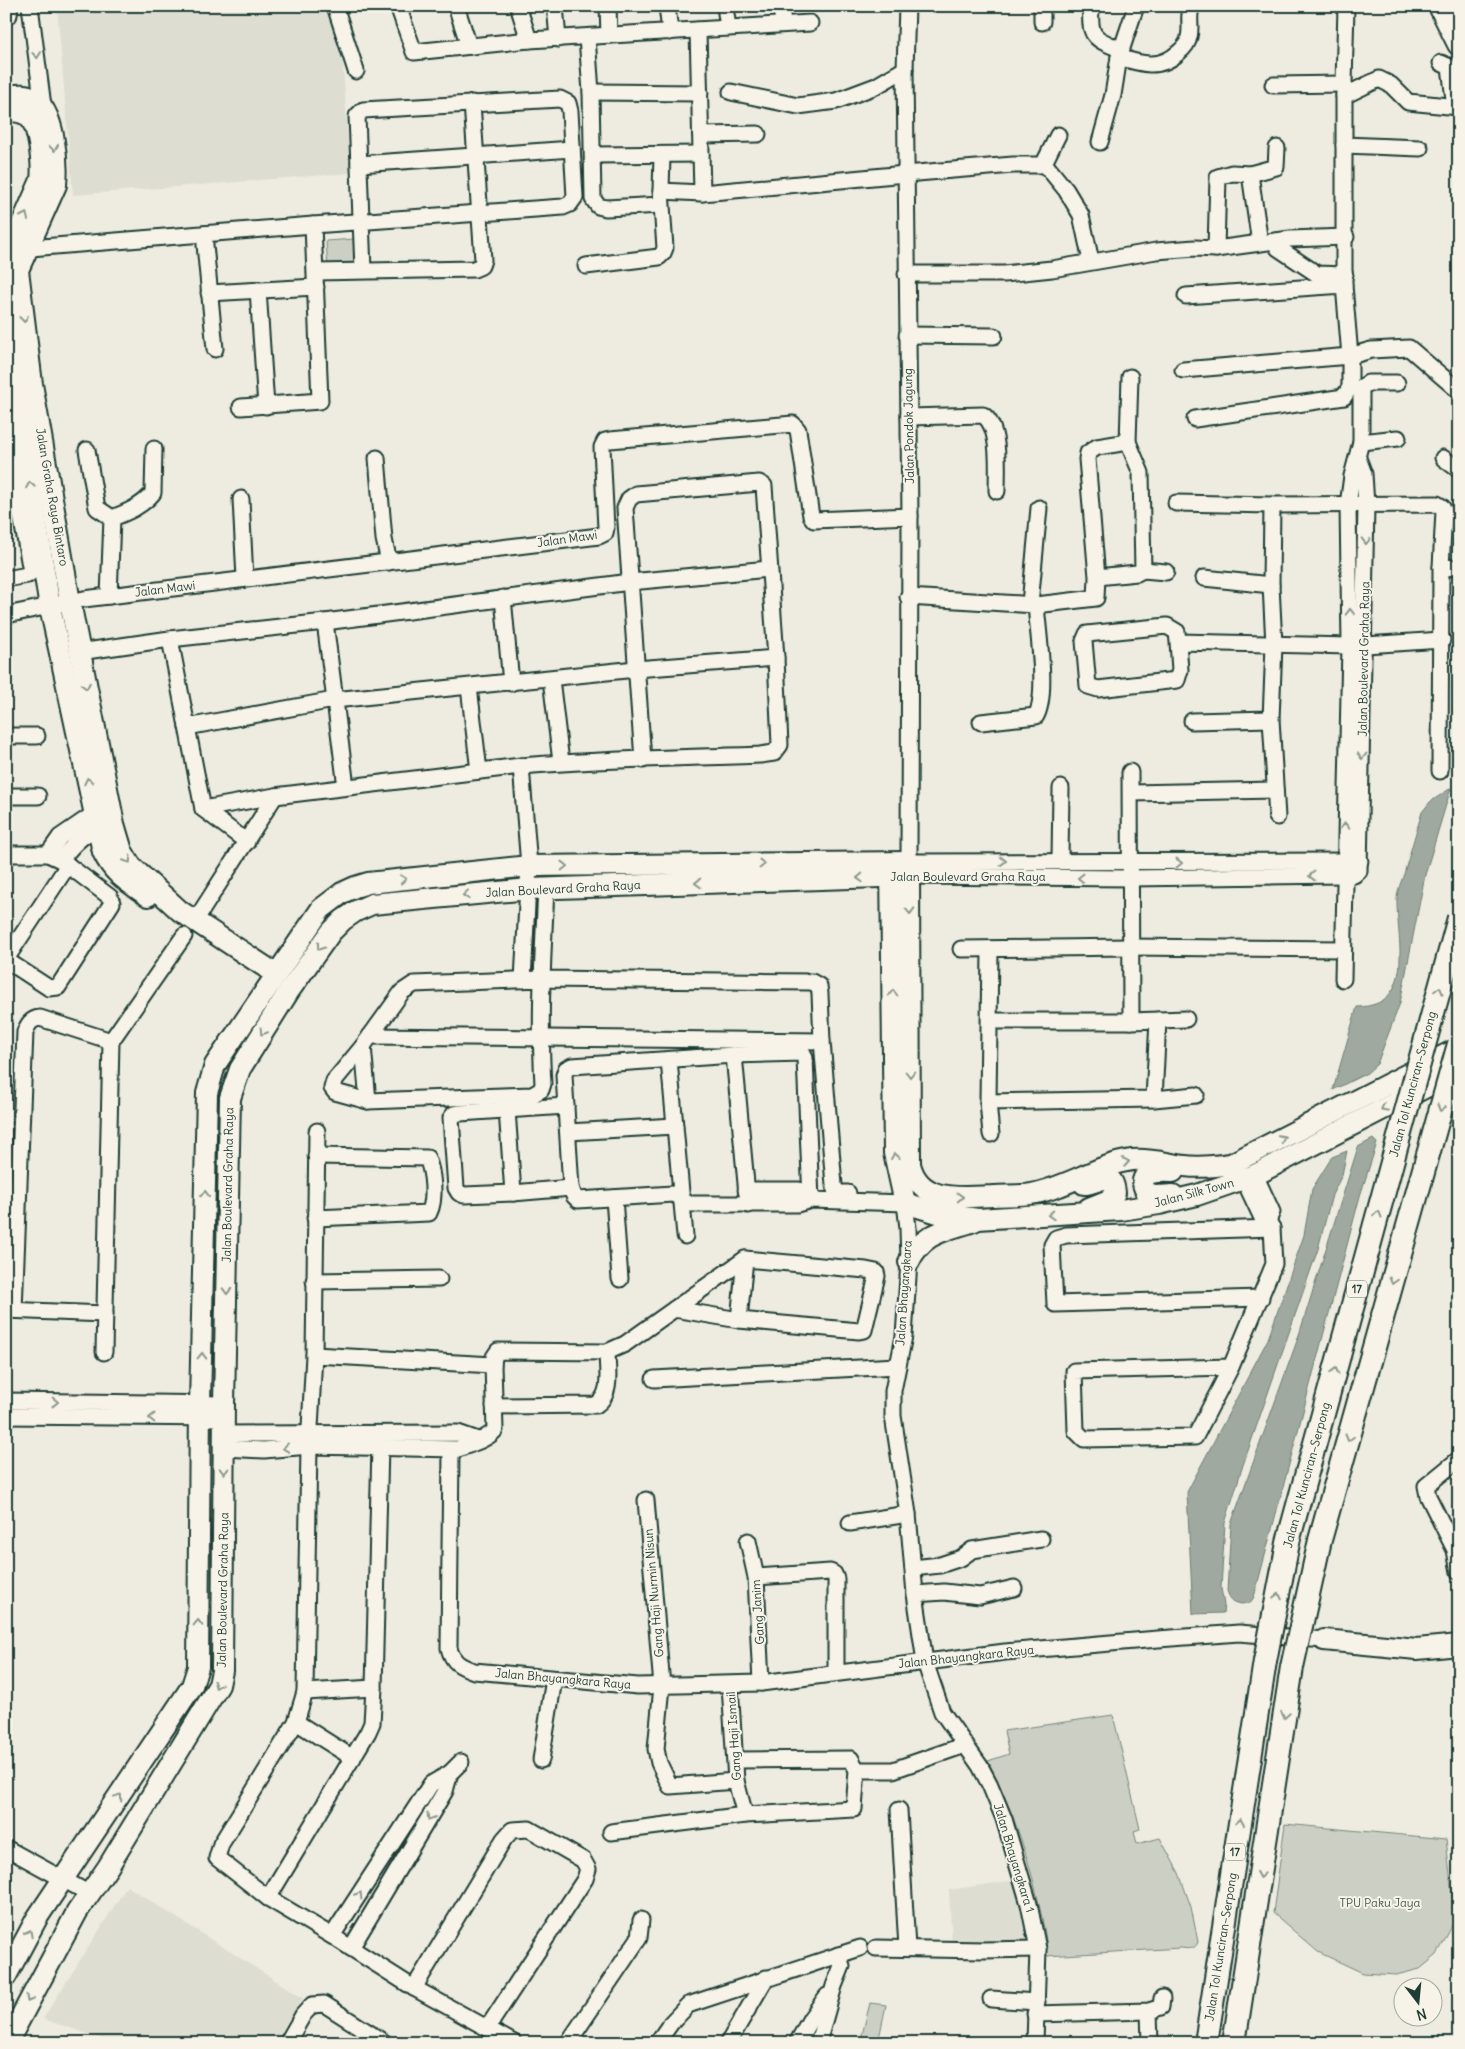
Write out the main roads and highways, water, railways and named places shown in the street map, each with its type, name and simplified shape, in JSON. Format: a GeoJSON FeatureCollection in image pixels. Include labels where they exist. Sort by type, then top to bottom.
{"type":"FeatureCollection","features":[{"type":"Feature","properties":{"kind":"highway"},"geometry":{"type":"LineString","coordinates":[[1440,6],[1459,44]]}},
{"type":"Feature","properties":{"kind":"highway","name":"Jalan Tol Kunciran–Serpong"},"geometry":{"type":"LineString","coordinates":[[1206,2043],[1265,1662],[1290,1538],[1459,918]]}},
{"type":"Feature","properties":{"kind":"highway","name":"17"},"geometry":{"type":"LineString","coordinates":[[1234,2043],[1292,1667],[1320,1540],[1459,1044]]}},
{"type":"Feature","properties":{"kind":"main road","name":"Jalan Graha Raya Bintaro"},"geometry":{"type":"LineString","coordinates":[[6,96],[19,94],[32,97],[43,106],[50,119],[57,171],[56,186],[14,253]]}},
{"type":"Feature","properties":{"kind":"main road","name":"Jalan Graha Raya Bintaro"},"geometry":{"type":"LineString","coordinates":[[6,111],[20,111],[29,116],[35,125],[42,168],[41,180],[14,253],[18,270],[17,378],[77,600],[79,652],[105,819],[103,852],[110,866],[119,876],[153,900],[276,974]]}},
{"type":"Feature","properties":{"kind":"main road","name":"Jalan Graha Raya Bintaro"},"geometry":{"type":"LineString","coordinates":[[6,310],[50,607],[105,819]]}},
{"type":"Feature","properties":{"kind":"main road","name":"Jalan Boulevard Graha Raya"},"geometry":{"type":"LineString","coordinates":[[6,1976],[37,1918],[192,1686],[196,1676],[198,1667],[208,1094],[214,1066],[321,909],[354,886],[368,883],[529,866],[902,865]]}},
{"type":"Feature","properties":{"kind":"main road","name":"Jalan Boulevard Graha Raya"},"geometry":{"type":"LineString","coordinates":[[7,2043],[77,1912],[219,1685],[222,1671],[230,1098],[240,1069],[289,991],[331,932],[356,911],[372,904],[538,888],[902,865]]}},
{"type":"Feature","properties":{"kind":"main road","name":"Jalan Silk Town"},"geometry":{"type":"LineString","coordinates":[[902,865],[910,1164],[916,1181],[934,1192],[950,1198],[1031,1194],[1064,1184],[1109,1164],[1134,1160],[1204,1167],[1231,1164],[1459,1048]]}},
{"type":"Feature","properties":{"kind":"main road","name":"Jalan Bhayangkara"},"geometry":{"type":"LineString","coordinates":[[902,865],[894,1153],[905,1203]]}},
{"type":"Feature","properties":{"kind":"main road","name":"Jalan Silk Town"},"geometry":{"type":"LineString","coordinates":[[905,1203],[941,1214],[978,1219],[1078,1213],[1159,1204],[1197,1195],[1249,1177],[1459,1070]]}},
{"type":"Feature","properties":{"kind":"main road"},"geometry":{"type":"LineString","coordinates":[[1197,1195],[1159,1196],[1147,1193],[1143,1186],[1143,1181],[1148,1174],[1156,1170],[1182,1174],[1204,1167]]}},
{"type":"Feature","properties":{"kind":"main road"},"geometry":{"type":"LineString","coordinates":[[1064,1184],[1089,1184],[1102,1178],[1112,1182],[1115,1194],[1109,1200],[1078,1213]]}},
{"type":"Feature","properties":{"kind":"main road"},"geometry":{"type":"LineString","coordinates":[[909,1262],[914,1250],[921,1241],[940,1232],[978,1219]]}},
{"type":"Feature","properties":{"kind":"main road","name":"Jalan Bhayangkara Raya"},"geometry":{"type":"LineString","coordinates":[[1324,1640],[1418,1649],[1459,1645]]}},
{"type":"Feature","properties":{"kind":"park label","name":"TPU Paku Jaya"},"geometry":{"type":"Point","coordinates":[1380,1903]}}]}
